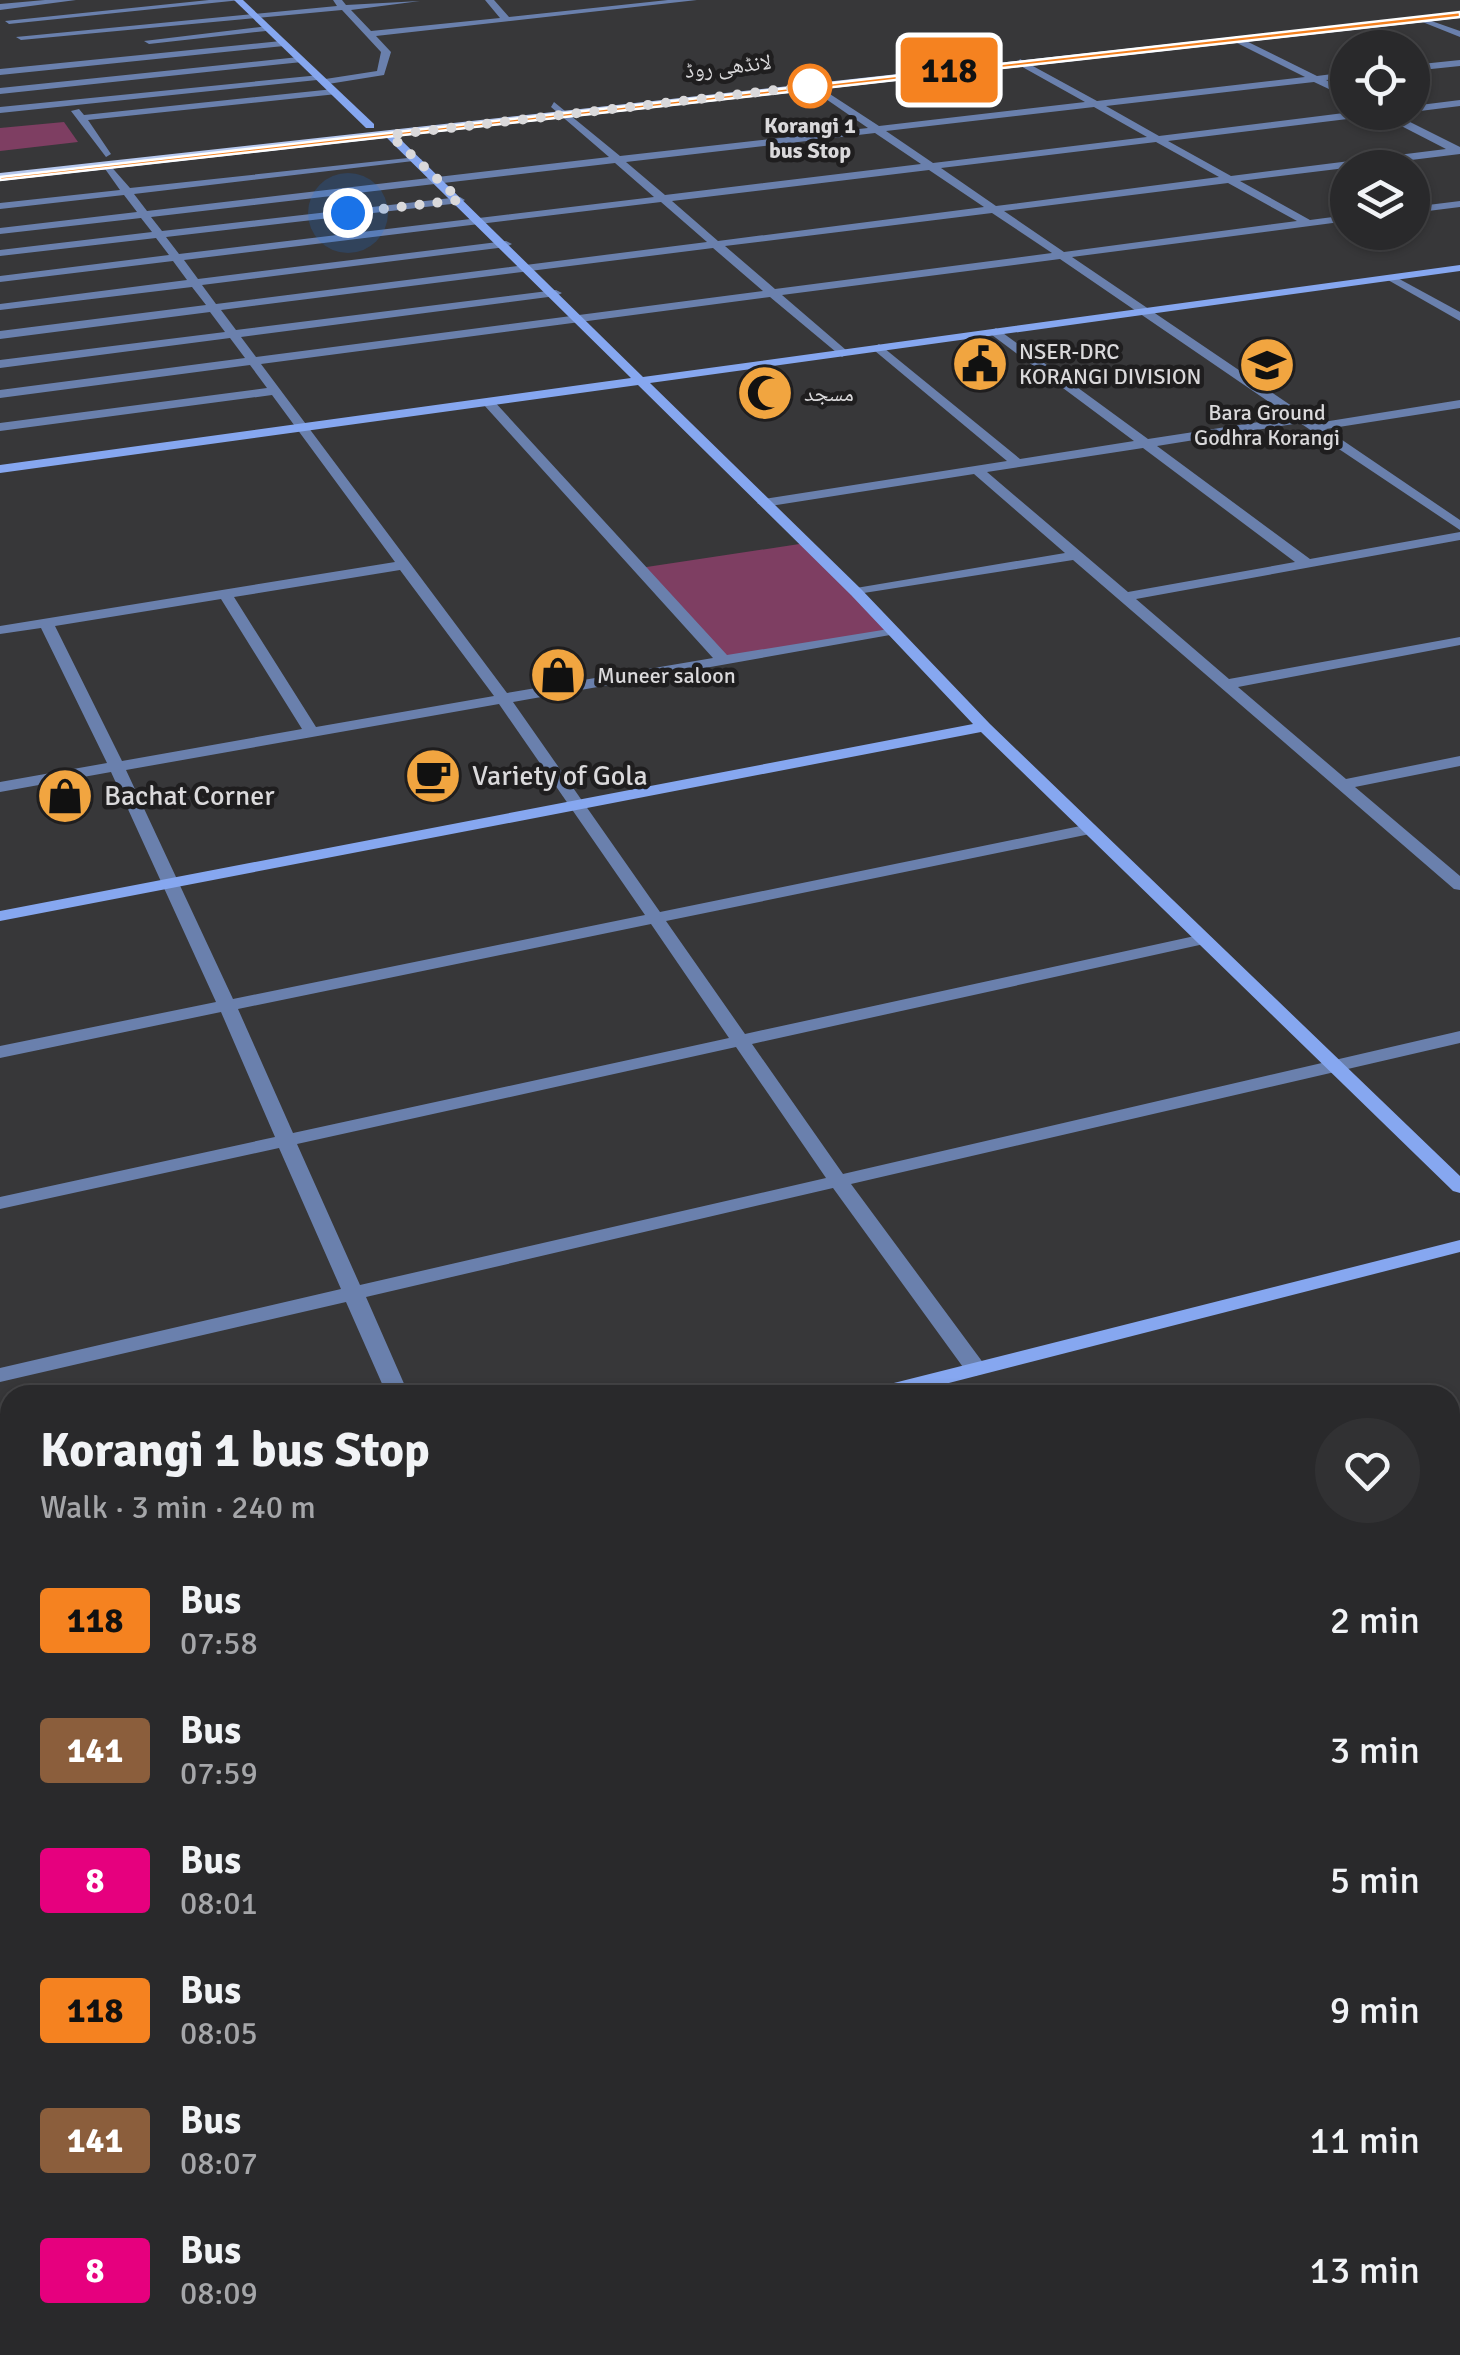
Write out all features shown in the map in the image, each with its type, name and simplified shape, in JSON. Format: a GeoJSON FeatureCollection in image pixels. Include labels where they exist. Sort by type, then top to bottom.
{"type":"FeatureCollection","features":[{"type":"Feature","properties":{"kind":"main road","name":"لانڈھی روڈ"},"geometry":{"type":"LineString","coordinates":[[0,177],[370,126],[1460,6]]}},
{"type":"Feature","properties":{"kind":"main road","name":"لانڈھی روڈ"},"geometry":{"type":"LineString","coordinates":[[0,165],[107,160],[390,135],[1460,15]]}},
{"type":"Feature","properties":{"kind":"street"},"geometry":{"type":"LineString","coordinates":[[72,0],[0,8],[19,40],[82,118],[127,191],[256,361],[300,428],[504,698],[838,1182],[976,1369]]}},
{"type":"Feature","properties":{"kind":"street"},"geometry":{"type":"LineString","coordinates":[[9,21],[237,0],[370,126]]}},
{"type":"Feature","properties":{"kind":"street"},"geometry":{"type":"LineString","coordinates":[[19,40],[340,4],[415,0],[425,8]]}},
{"type":"Feature","properties":{"kind":"street"},"geometry":{"type":"LineString","coordinates":[[488,0],[508,21]]}},
{"type":"Feature","properties":{"kind":"street"},"geometry":{"type":"LineString","coordinates":[[563,0],[571,14]]}},
{"type":"Feature","properties":{"kind":"street"},"geometry":{"type":"LineString","coordinates":[[371,34],[694,0]]}},
{"type":"Feature","properties":{"kind":"street"},"geometry":{"type":"LineString","coordinates":[[0,110],[382,73],[386,52],[340,4]]}},
{"type":"Feature","properties":{"kind":"street"},"geometry":{"type":"LineString","coordinates":[[435,16],[443,27]]}},
{"type":"Feature","properties":{"kind":"street"},"geometry":{"type":"LineString","coordinates":[[1423,19],[1460,34]]}},
{"type":"Feature","properties":{"kind":"street"},"geometry":{"type":"LineString","coordinates":[[149,41],[266,28]]}},
{"type":"Feature","properties":{"kind":"street"},"geometry":{"type":"LineString","coordinates":[[1236,39],[1330,86]]}},
{"type":"Feature","properties":{"kind":"street"},"geometry":{"type":"LineString","coordinates":[[0,72],[281,44]]}},
{"type":"Feature","properties":{"kind":"street"},"geometry":{"type":"LineString","coordinates":[[0,91],[299,60]]}},
{"type":"Feature","properties":{"kind":"street"},"geometry":{"type":"LineString","coordinates":[[1020,62],[1308,223]]}},
{"type":"Feature","properties":{"kind":"street"},"geometry":{"type":"LineString","coordinates":[[1430,66],[1460,63]]}},
{"type":"Feature","properties":{"kind":"street"},"geometry":{"type":"LineString","coordinates":[[0,231],[1330,78]]}},
{"type":"Feature","properties":{"kind":"street"},"geometry":{"type":"LineString","coordinates":[[813,86],[1460,526]]}},
{"type":"Feature","properties":{"kind":"street"},"geometry":{"type":"LineString","coordinates":[[82,118],[334,92]]}},
{"type":"Feature","properties":{"kind":"street"},"geometry":{"type":"LineString","coordinates":[[1430,106],[1460,103]]}},
{"type":"Feature","properties":{"kind":"street"},"geometry":{"type":"LineString","coordinates":[[554,105],[842,353]]}},
{"type":"Feature","properties":{"kind":"street"},"geometry":{"type":"LineString","coordinates":[[0,280],[660,196],[1330,118]]}},
{"type":"Feature","properties":{"kind":"street"},"geometry":{"type":"LineString","coordinates":[[1417,130],[1459,151]]}},
{"type":"Feature","properties":{"kind":"street"},"geometry":{"type":"LineString","coordinates":[[390,135],[506,244],[856,592],[984,727],[1460,1188]]}},
{"type":"Feature","properties":{"kind":"street"},"geometry":{"type":"LineString","coordinates":[[0,335],[1459,151]]}},
{"type":"Feature","properties":{"kind":"street"},"geometry":{"type":"LineString","coordinates":[[0,206],[417,160]]}},
{"type":"Feature","properties":{"kind":"street"},"geometry":{"type":"LineString","coordinates":[[0,253],[460,200]]}},
{"type":"Feature","properties":{"kind":"street"},"geometry":{"type":"LineString","coordinates":[[1430,208],[1460,204]]}},
{"type":"Feature","properties":{"kind":"street"},"geometry":{"type":"LineString","coordinates":[[0,394],[1330,220]]}},
{"type":"Feature","properties":{"kind":"street"},"geometry":{"type":"LineString","coordinates":[[0,307],[506,244]]}},
{"type":"Feature","properties":{"kind":"street"},"geometry":{"type":"LineString","coordinates":[[0,469],[1460,268]]}},
{"type":"Feature","properties":{"kind":"street"},"geometry":{"type":"LineString","coordinates":[[1392,278],[1460,317]]}},
{"type":"Feature","properties":{"kind":"street"},"geometry":{"type":"LineString","coordinates":[[0,364],[556,294]]}},
{"type":"Feature","properties":{"kind":"street"},"geometry":{"type":"LineString","coordinates":[[996,332],[1307,564]]}},
{"type":"Feature","properties":{"kind":"street"},"geometry":{"type":"LineString","coordinates":[[879,348],[1017,464]]}},
{"type":"Feature","properties":{"kind":"street"},"geometry":{"type":"LineString","coordinates":[[0,427],[276,391]]}},
{"type":"Feature","properties":{"kind":"street"},"geometry":{"type":"LineString","coordinates":[[488,402],[722,659]]}},
{"type":"Feature","properties":{"kind":"street"},"geometry":{"type":"LineString","coordinates":[[764,503],[1145,444],[1457,407]]}},
{"type":"Feature","properties":{"kind":"street"},"geometry":{"type":"LineString","coordinates":[[977,470],[1460,885]]}},
{"type":"Feature","properties":{"kind":"street"},"geometry":{"type":"LineString","coordinates":[[1126,597],[1460,536]]}},
{"type":"Feature","properties":{"kind":"street"},"geometry":{"type":"LineString","coordinates":[[856,592],[1076,555]]}},
{"type":"Feature","properties":{"kind":"street"},"geometry":{"type":"LineString","coordinates":[[0,630],[403,565]]}},
{"type":"Feature","properties":{"kind":"street"},"geometry":{"type":"LineString","coordinates":[[225,594],[311,732]]}},
{"type":"Feature","properties":{"kind":"street"},"geometry":{"type":"LineString","coordinates":[[46,622],[173,883],[394,1385]]}},
{"type":"Feature","properties":{"kind":"street"},"geometry":{"type":"LineString","coordinates":[[0,786],[890,631]]}},
{"type":"Feature","properties":{"kind":"street"},"geometry":{"type":"LineString","coordinates":[[1227,684],[1460,642]]}},
{"type":"Feature","properties":{"kind":"street"},"geometry":{"type":"LineString","coordinates":[[0,916],[984,727]]}},
{"type":"Feature","properties":{"kind":"street"},"geometry":{"type":"LineString","coordinates":[[1344,784],[1460,761]]}},
{"type":"Feature","properties":{"kind":"street"},"geometry":{"type":"LineString","coordinates":[[0,1052],[1090,830]]}},
{"type":"Feature","properties":{"kind":"street"},"geometry":{"type":"LineString","coordinates":[[0,1203],[1204,939]]}},
{"type":"Feature","properties":{"kind":"street"},"geometry":{"type":"LineString","coordinates":[[0,1375],[1460,1037]]}},
{"type":"Feature","properties":{"kind":"street"},"geometry":{"type":"LineString","coordinates":[[913,1385],[1460,1246]]}},
{"type":"Feature","properties":{"kind":"shaded area"},"geometry":{"type":"Polygon","coordinates":[[[64,122],[78,142],[0,151],[0,128],[64,122]]]}},
{"type":"Feature","properties":{"kind":"shaded area"},"geometry":{"type":"Polygon","coordinates":[[[806,543],[890,631],[722,659],[640,568],[806,543]]]}},
{"type":"Feature","properties":{"kind":"bus line","name":"118"},"geometry":{"type":"LineString","coordinates":[[0,177],[1460,15]]}},
{"type":"Feature","properties":{"kind":"place","name":"Korangi 1 bus Stop"},"geometry":{"type":"Point","coordinates":[810,86]}},
{"type":"Feature","properties":{"kind":"place","name":"NSER-DRC KORANGI DIVISION"},"geometry":{"type":"Point","coordinates":[980,364]}},
{"type":"Feature","properties":{"kind":"place","name":"Bara Ground Godhra Korangi"},"geometry":{"type":"Point","coordinates":[1267,365]}},
{"type":"Feature","properties":{"kind":"place","name":"مسجد"},"geometry":{"type":"Point","coordinates":[765,393]}},
{"type":"Feature","properties":{"kind":"place","name":"Muneer saloon"},"geometry":{"type":"Point","coordinates":[558,675]}},
{"type":"Feature","properties":{"kind":"place","name":"Variety of Gola"},"geometry":{"type":"Point","coordinates":[433,776]}},
{"type":"Feature","properties":{"kind":"place","name":"Bachat Corner"},"geometry":{"type":"Point","coordinates":[65,796]}},
{"type":"Feature","properties":{"kind":"route"},"geometry":{"type":"LineString","coordinates":[[348,213],[460,200],[390,135],[810,86]]}}]}
